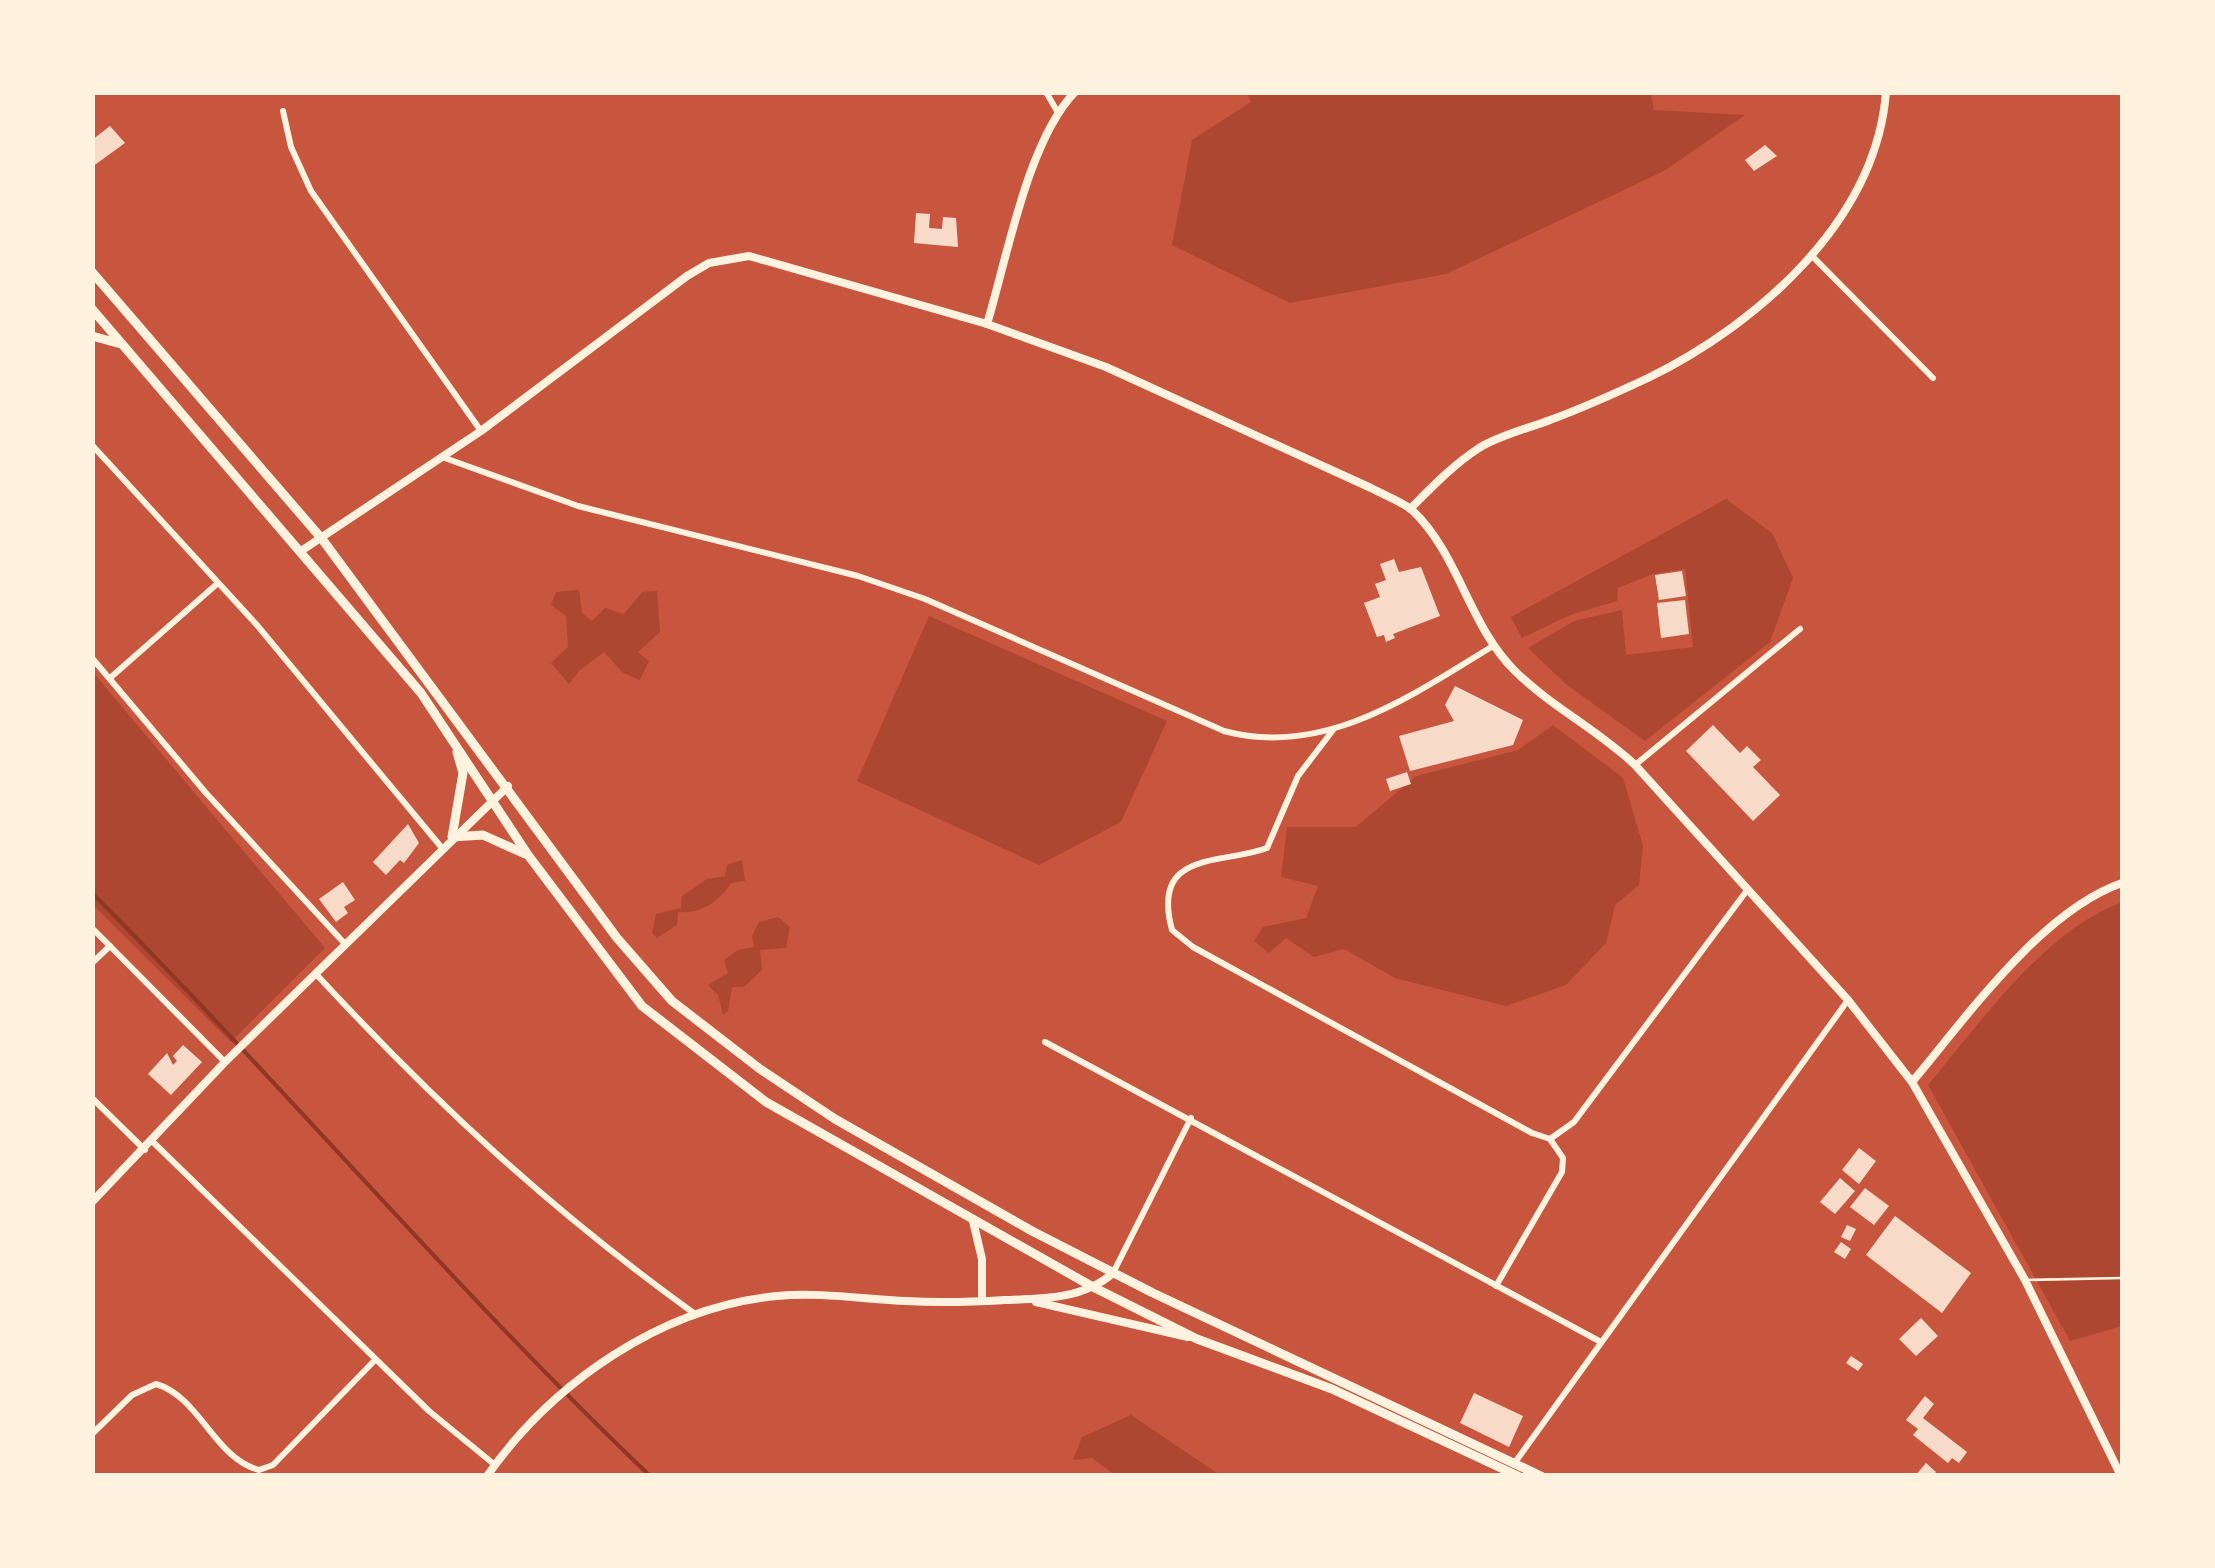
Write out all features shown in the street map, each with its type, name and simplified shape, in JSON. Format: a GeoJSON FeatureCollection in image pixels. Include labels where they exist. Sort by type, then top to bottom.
{"type":"FeatureCollection","features":[{"type":"Feature","properties":{"kind":"main road"},"geometry":{"type":"LineString","coordinates":[[987,324],[1036,159],[1056,111],[1075,92]]}},
{"type":"Feature","properties":{"kind":"main road"},"geometry":{"type":"LineString","coordinates":[[1410,508],[1482,446],[1651,376],[1712,339],[1810,254],[1851,205],[1870,170],[1883,131],[1886,92]]}},
{"type":"Feature","properties":{"kind":"main road"},"geometry":{"type":"LineString","coordinates":[[301,551],[480,431],[687,276],[729,256],[750,256],[987,324],[1106,367],[1410,508],[1462,584],[1493,646],[1516,672],[1602,734],[1635,765],[1848,1000],[1912,1082],[2024,1280],[2120,1476]]}},
{"type":"Feature","properties":{"kind":"main road"},"geometry":{"type":"LineString","coordinates":[[92,272],[322,539],[617,938],[685,1011],[836,1119],[1113,1273],[1541,1476]]}},
{"type":"Feature","properties":{"kind":"main road"},"geometry":{"type":"LineString","coordinates":[[92,292],[102,282]]}},
{"type":"Feature","properties":{"kind":"main road"},"geometry":{"type":"LineString","coordinates":[[92,309],[421,694],[604,961],[658,1019],[766,1102],[1094,1287],[1197,1339],[1332,1389],[1518,1476]]}},
{"type":"Feature","properties":{"kind":"main road"},"geometry":{"type":"LineString","coordinates":[[92,336],[124,344]]}},
{"type":"Feature","properties":{"kind":"main road"},"geometry":{"type":"LineString","coordinates":[[452,838],[463,773],[455,744]]}},
{"type":"Feature","properties":{"kind":"main road"},"geometry":{"type":"LineString","coordinates":[[92,1202],[146,1150],[225,1062],[508,786]]}},
{"type":"Feature","properties":{"kind":"main road"},"geometry":{"type":"LineString","coordinates":[[452,838],[483,835],[528,855]]}},
{"type":"Feature","properties":{"kind":"main road"},"geometry":{"type":"LineString","coordinates":[[1912,1082],[2019,959],[2065,917],[2120,885]]}},
{"type":"Feature","properties":{"kind":"main road"},"geometry":{"type":"LineString","coordinates":[[973,1221],[982,1259],[982,1301]]}},
{"type":"Feature","properties":{"kind":"main road"},"geometry":{"type":"LineString","coordinates":[[487,1476],[554,1401],[578,1381],[635,1342],[695,1314],[778,1296],[1026,1300],[1094,1287],[1113,1273]]}},
{"type":"Feature","properties":{"kind":"main road"},"geometry":{"type":"LineString","coordinates":[[1026,1300],[1197,1339]]}},
{"type":"Feature","properties":{"kind":"street"},"geometry":{"type":"LineString","coordinates":[[1046,92],[1056,111]]}},
{"type":"Feature","properties":{"kind":"street"},"geometry":{"type":"LineString","coordinates":[[283,111],[291,146],[311,190],[480,431]]}},
{"type":"Feature","properties":{"kind":"street"},"geometry":{"type":"LineString","coordinates":[[1810,254],[1933,378]]}},
{"type":"Feature","properties":{"kind":"street"},"geometry":{"type":"LineString","coordinates":[[92,445],[218,583],[442,848]]}},
{"type":"Feature","properties":{"kind":"street"},"geometry":{"type":"LineString","coordinates":[[442,457],[578,506],[858,576],[925,600],[1224,731],[1254,739],[1290,741],[1334,730],[1430,684],[1493,646]]}},
{"type":"Feature","properties":{"kind":"street"},"geometry":{"type":"LineString","coordinates":[[110,678],[218,583]]}},
{"type":"Feature","properties":{"kind":"street"},"geometry":{"type":"LineString","coordinates":[[1635,765],[1800,629]]}},
{"type":"Feature","properties":{"kind":"street"},"geometry":{"type":"LineString","coordinates":[[92,658],[264,858],[346,944]]}},
{"type":"Feature","properties":{"kind":"street"},"geometry":{"type":"LineString","coordinates":[[1334,730],[1298,776],[1266,848],[1199,860],[1184,870],[1168,902],[1172,930],[1193,947],[1550,1139],[1563,1158],[1562,1172],[1496,1286]]}},
{"type":"Feature","properties":{"kind":"street"},"geometry":{"type":"LineString","coordinates":[[1550,1139],[1574,1122],[1748,889]]}},
{"type":"Feature","properties":{"kind":"street"},"geometry":{"type":"LineString","coordinates":[[92,928],[225,1062]]}},
{"type":"Feature","properties":{"kind":"street"},"geometry":{"type":"LineString","coordinates":[[92,963],[110,946]]}},
{"type":"Feature","properties":{"kind":"street"},"geometry":{"type":"LineString","coordinates":[[316,974],[459,1124],[538,1196],[695,1314]]}},
{"type":"Feature","properties":{"kind":"street"},"geometry":{"type":"LineString","coordinates":[[1516,1461],[1848,1000]]}},
{"type":"Feature","properties":{"kind":"street"},"geometry":{"type":"LineString","coordinates":[[1046,1042],[1601,1342]]}},
{"type":"Feature","properties":{"kind":"street"},"geometry":{"type":"LineString","coordinates":[[92,1098],[146,1150]]}},
{"type":"Feature","properties":{"kind":"street"},"geometry":{"type":"LineString","coordinates":[[1113,1273],[1192,1118]]}},
{"type":"Feature","properties":{"kind":"street"},"geometry":{"type":"LineString","coordinates":[[153,1142],[376,1360],[495,1465]]}},
{"type":"Feature","properties":{"kind":"street"},"geometry":{"type":"LineString","coordinates":[[92,1434],[132,1395],[156,1384],[180,1398],[234,1457],[259,1470],[273,1465],[376,1360]]}},
{"type":"Feature","properties":{"kind":"lane"},"geometry":{"type":"LineString","coordinates":[[2024,1280],[2122,1278]]}},
{"type":"Feature","properties":{"kind":"shaded area"},"geometry":{"type":"Polygon","coordinates":[[[1247,93],[1651,93],[1654,110],[1745,115],[1664,171],[1446,274],[1290,303],[1172,245],[1192,140],[1251,102],[1247,93]]]}},
{"type":"Feature","properties":{"kind":"shaded area"},"geometry":{"type":"Polygon","coordinates":[[[1726,499],[1772,533],[1793,578],[1770,642],[1645,741],[1567,685],[1528,648],[1574,621],[1622,610],[1626,655],[1693,647],[1685,569],[1653,574],[1618,588],[1617,601],[1570,615],[1522,638],[1511,617],[1726,499]]]}},
{"type":"Feature","properties":{"kind":"shaded area"},"geometry":{"type":"Polygon","coordinates":[[[579,590],[582,613],[592,621],[605,608],[624,614],[642,592],[657,591],[660,632],[638,652],[649,661],[640,680],[623,673],[604,652],[569,684],[551,663],[568,647],[566,616],[551,605],[556,592],[579,590]]]}},
{"type":"Feature","properties":{"kind":"shaded area"},"geometry":{"type":"Polygon","coordinates":[[[929,616],[1167,721],[1121,822],[1039,865],[857,781],[929,616]]]}},
{"type":"Feature","properties":{"kind":"shaded area"},"geometry":{"type":"Polygon","coordinates":[[[92,671],[325,948],[231,1042],[93,905],[92,671]]]}},
{"type":"Feature","properties":{"kind":"shaded area"},"geometry":{"type":"Polygon","coordinates":[[[1553,725],[1623,778],[1643,846],[1639,885],[1615,905],[1606,943],[1566,985],[1506,1006],[1395,978],[1344,949],[1314,957],[1286,938],[1269,953],[1254,941],[1263,927],[1306,918],[1318,886],[1281,877],[1287,827],[1356,827],[1416,776],[1518,750],[1553,725]]]}},
{"type":"Feature","properties":{"kind":"shaded area"},"geometry":{"type":"Polygon","coordinates":[[[742,860],[745,881],[731,883],[721,896],[702,909],[678,912],[677,925],[657,938],[652,933],[656,914],[681,908],[682,896],[707,879],[725,876],[727,865],[742,860]]]}},
{"type":"Feature","properties":{"kind":"shaded area"},"geometry":{"type":"Polygon","coordinates":[[[2122,902],[2122,1326],[2070,1341],[1928,1085],[2040,956],[2093,916],[2122,902]]]}},
{"type":"Feature","properties":{"kind":"shaded area"},"geometry":{"type":"Polygon","coordinates":[[[778,917],[790,927],[786,948],[760,950],[762,970],[744,987],[732,987],[728,1011],[723,1015],[718,995],[708,985],[728,973],[724,960],[738,950],[754,947],[752,936],[759,922],[778,917]]]}},
{"type":"Feature","properties":{"kind":"shaded area"},"geometry":{"type":"Polygon","coordinates":[[[1131,1415],[1220,1475],[1115,1475],[1092,1458],[1073,1460],[1082,1437],[1131,1415]]]}},
{"type":"Feature","properties":{"kind":"building"},"geometry":{"type":"Polygon","coordinates":[[[110,126],[125,143],[92,167],[92,140],[110,126]]]}},
{"type":"Feature","properties":{"kind":"building"},"geometry":{"type":"Polygon","coordinates":[[[1765,145],[1777,156],[1754,171],[1745,160],[1765,145]]]}},
{"type":"Feature","properties":{"kind":"building"},"geometry":{"type":"Polygon","coordinates":[[[916,213],[930,214],[929,228],[942,229],[943,217],[956,218],[958,247],[914,243],[916,213]]]}},
{"type":"Feature","properties":{"kind":"building"},"geometry":{"type":"Polygon","coordinates":[[[1394,559],[1399,572],[1421,567],[1440,616],[1393,634],[1395,638],[1386,642],[1384,635],[1377,637],[1364,603],[1380,597],[1375,584],[1386,580],[1380,564],[1394,559]]]}},
{"type":"Feature","properties":{"kind":"building"},"geometry":{"type":"Polygon","coordinates":[[[1682,571],[1686,596],[1659,600],[1655,575],[1682,571]]]}},
{"type":"Feature","properties":{"kind":"building"},"geometry":{"type":"Polygon","coordinates":[[[1685,600],[1689,634],[1661,638],[1657,603],[1685,600]]]}},
{"type":"Feature","properties":{"kind":"building"},"geometry":{"type":"Polygon","coordinates":[[[1455,686],[1523,720],[1513,745],[1410,771],[1399,736],[1454,721],[1445,705],[1455,686]]]}},
{"type":"Feature","properties":{"kind":"building"},"geometry":{"type":"Polygon","coordinates":[[[1713,725],[1740,753],[1747,746],[1761,760],[1753,767],[1780,795],[1753,821],[1686,751],[1713,725]]]}},
{"type":"Feature","properties":{"kind":"building"},"geometry":{"type":"Polygon","coordinates":[[[1407,772],[1411,784],[1390,791],[1386,779],[1407,772]]]}},
{"type":"Feature","properties":{"kind":"building"},"geometry":{"type":"Polygon","coordinates":[[[408,824],[419,843],[404,863],[400,860],[386,875],[373,862],[408,824]]]}},
{"type":"Feature","properties":{"kind":"building"},"geometry":{"type":"Polygon","coordinates":[[[343,882],[355,900],[344,907],[348,913],[336,922],[319,899],[343,882]]]}},
{"type":"Feature","properties":{"kind":"building"},"geometry":{"type":"Polygon","coordinates":[[[183,1045],[202,1062],[171,1095],[148,1074],[167,1053],[173,1065],[177,1061],[173,1056],[183,1045]]]}},
{"type":"Feature","properties":{"kind":"building"},"geometry":{"type":"Polygon","coordinates":[[[1859,1148],[1876,1161],[1859,1184],[1842,1170],[1859,1148]]]}},
{"type":"Feature","properties":{"kind":"building"},"geometry":{"type":"Polygon","coordinates":[[[1840,1178],[1855,1191],[1835,1214],[1820,1202],[1840,1178]]]}},
{"type":"Feature","properties":{"kind":"building"},"geometry":{"type":"Polygon","coordinates":[[[1865,1188],[1889,1206],[1874,1225],[1850,1207],[1865,1188]]]}},
{"type":"Feature","properties":{"kind":"building"},"geometry":{"type":"Polygon","coordinates":[[[1895,1216],[1971,1273],[1942,1313],[1866,1255],[1895,1216]]]}},
{"type":"Feature","properties":{"kind":"building"},"geometry":{"type":"Polygon","coordinates":[[[1847,1225],[1856,1229],[1850,1241],[1841,1237],[1847,1225]]]}},
{"type":"Feature","properties":{"kind":"building"},"geometry":{"type":"Polygon","coordinates":[[[1841,1242],[1851,1249],[1845,1259],[1834,1252],[1841,1242]]]}},
{"type":"Feature","properties":{"kind":"building"},"geometry":{"type":"Polygon","coordinates":[[[1921,1318],[1938,1336],[1916,1356],[1899,1339],[1921,1318]]]}},
{"type":"Feature","properties":{"kind":"building"},"geometry":{"type":"Polygon","coordinates":[[[1851,1356],[1863,1364],[1858,1371],[1846,1363],[1851,1356]]]}},
{"type":"Feature","properties":{"kind":"building"},"geometry":{"type":"Polygon","coordinates":[[[1474,1393],[1523,1416],[1509,1447],[1460,1423],[1474,1393]]]}},
{"type":"Feature","properties":{"kind":"building"},"geometry":{"type":"Polygon","coordinates":[[[1925,1396],[1934,1404],[1923,1418],[1967,1452],[1959,1463],[1952,1458],[1948,1463],[1913,1435],[1918,1429],[1906,1420],[1925,1396]]]}},
{"type":"Feature","properties":{"kind":"building"},"geometry":{"type":"Polygon","coordinates":[[[1926,1463],[1936,1472],[1933,1476],[1915,1476],[1926,1463]]]}},
{"type":"Feature","properties":{"kind":"waterway"},"geometry":{"type":"LineString","coordinates":[[92,893],[507,1333],[650,1476]]}}]}
